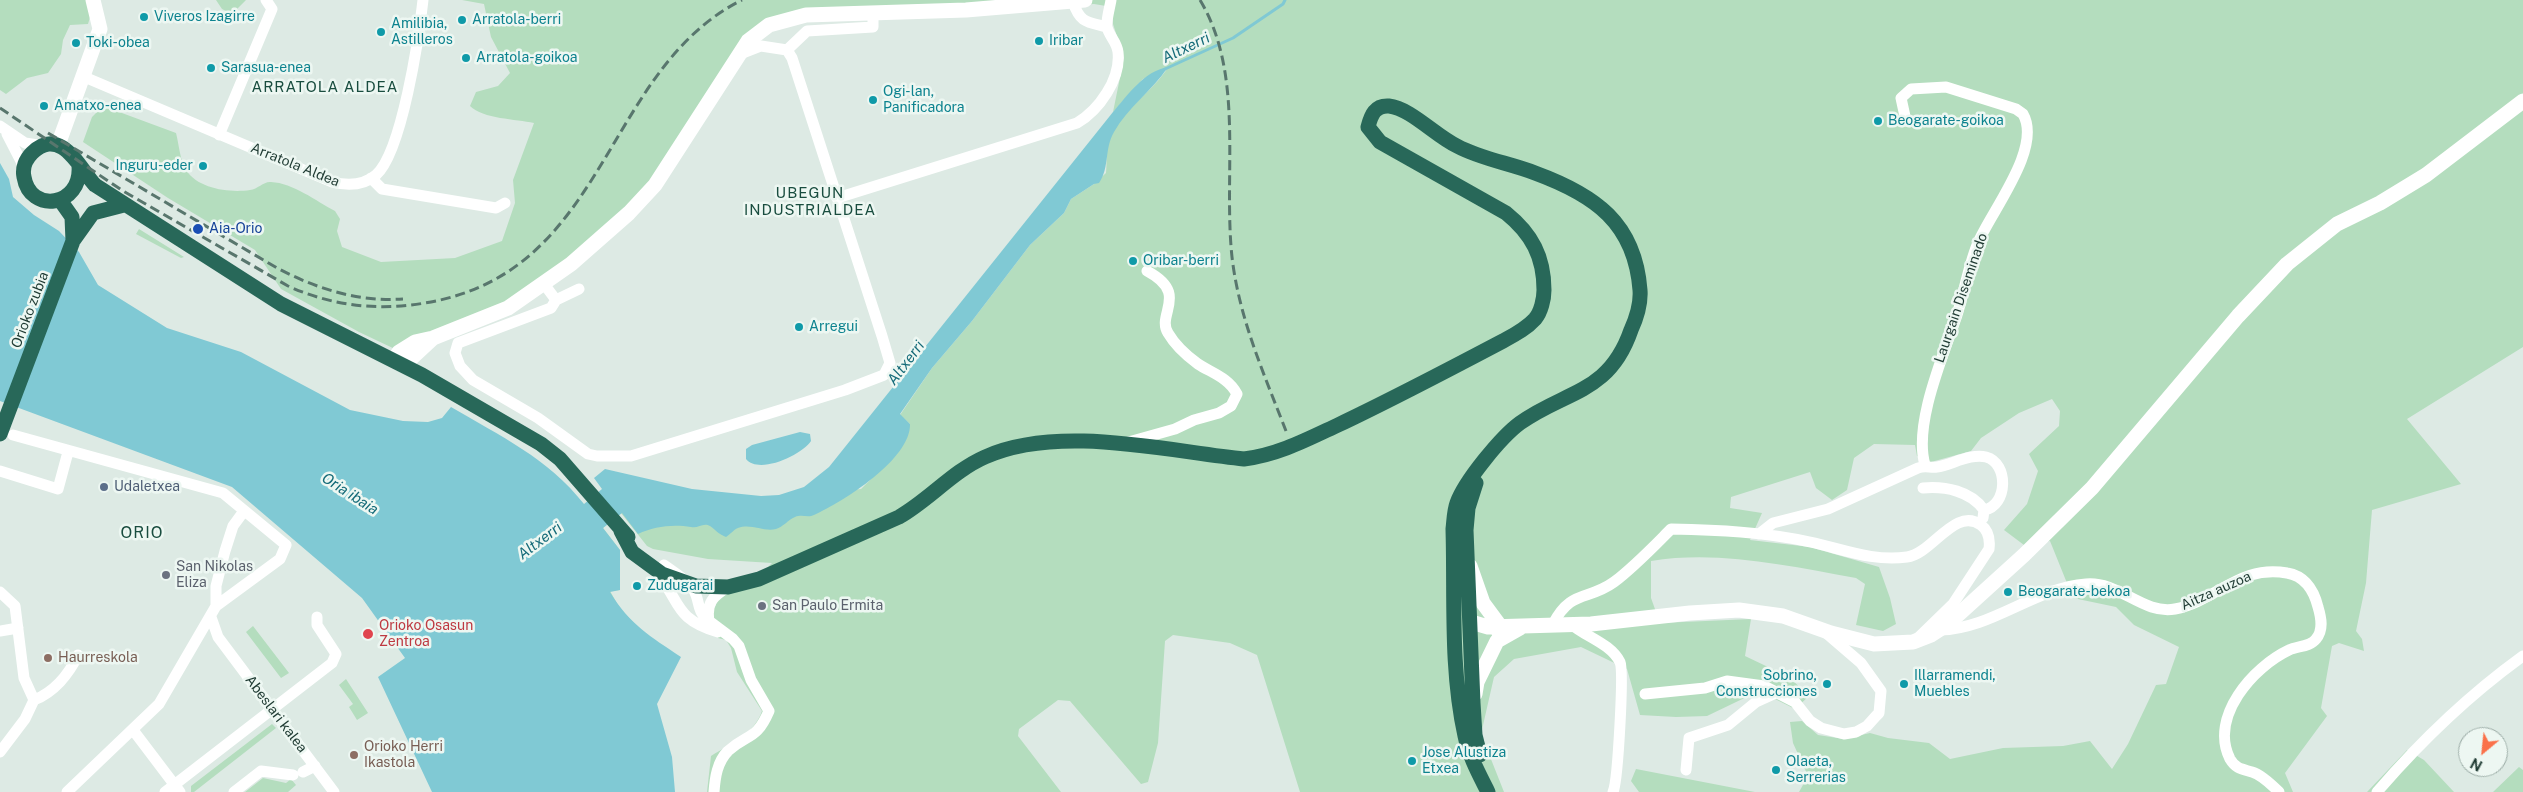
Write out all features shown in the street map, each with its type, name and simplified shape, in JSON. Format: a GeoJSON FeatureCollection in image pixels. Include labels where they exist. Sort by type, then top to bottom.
{"type":"FeatureCollection","features":[{"type":"Feature","properties":{"kind":"highway"},"geometry":{"type":"LineString","coordinates":[[75,189],[60,200],[46,201],[34,195],[24,178],[24,167],[34,151],[51,145],[71,152],[95,185],[281,304],[422,375],[541,444],[560,459],[573,474],[621,531],[632,552],[657,566],[673,579],[687,583],[728,587],[759,579],[799,559],[898,518],[918,506],[966,467],[985,457],[1032,443],[1062,440],[1121,444],[1244,459],[1267,455],[1289,448],[1372,409],[1524,330],[1536,318],[1544,295],[1544,273],[1538,252],[1530,237],[1521,224],[1506,213],[1380,142],[1368,127],[1375,110],[1380,106],[1402,110],[1457,146],[1535,173],[1586,195],[1616,220],[1634,250],[1641,292],[1627,344],[1615,364],[1600,380],[1570,397],[1536,412],[1518,425],[1488,457],[1464,487],[1456,504],[1453,529],[1462,562],[1459,697],[1465,737],[1474,765],[1490,792]]}},
{"type":"Feature","properties":{"kind":"highway"},"geometry":{"type":"LineString","coordinates":[[80,166],[80,176],[75,189],[81,226]]}},
{"type":"Feature","properties":{"kind":"highway"},"geometry":{"type":"LineString","coordinates":[[75,189],[124,205]]}},
{"type":"Feature","properties":{"kind":"highway"},"geometry":{"type":"LineString","coordinates":[[60,200],[72,217],[73,240]]}},
{"type":"Feature","properties":{"kind":"highway"},"geometry":{"type":"LineString","coordinates":[[81,226],[93,213],[124,205]]}},
{"type":"Feature","properties":{"kind":"highway","name":"Orioko zubia"},"geometry":{"type":"LineString","coordinates":[[7,435],[6,419],[73,240],[81,226]]}},
{"type":"Feature","properties":{"kind":"highway"},"geometry":{"type":"LineString","coordinates":[[657,566],[701,577],[740,577],[799,559]]}},
{"type":"Feature","properties":{"kind":"highway"},"geometry":{"type":"LineString","coordinates":[[1462,562],[1460,610],[1464,618],[1471,622]]}},
{"type":"Feature","properties":{"kind":"highway"},"geometry":{"type":"LineString","coordinates":[[1459,697],[1462,637],[1471,622]]}},
{"type":"Feature","properties":{"kind":"highway"},"geometry":{"type":"LineString","coordinates":[[1471,622],[1475,735],[1490,792]]}},
{"type":"Feature","properties":{"kind":"main road"},"geometry":{"type":"LineString","coordinates":[[51,145],[82,76],[100,28],[93,0]]}},
{"type":"Feature","properties":{"kind":"main road"},"geometry":{"type":"LineString","coordinates":[[399,363],[399,352],[415,342],[428,343],[508,308],[544,284],[630,213],[646,197],[738,55],[757,33],[769,25],[806,15],[873,15],[1079,1]]}},
{"type":"Feature","properties":{"kind":"main road"},"geometry":{"type":"LineString","coordinates":[[1471,622],[1478,618],[1497,629],[1530,624],[1571,624],[1739,610],[1783,616],[1874,644],[1914,642],[1940,630],[2024,555],[2092,488],[2238,316],[2287,264],[2337,224],[2380,203],[2426,175],[2523,101]]}},
{"type":"Feature","properties":{"kind":"main road"},"geometry":{"type":"LineString","coordinates":[[422,375],[420,366],[428,343]]}},
{"type":"Feature","properties":{"kind":"main road"},"geometry":{"type":"LineString","coordinates":[[1462,562],[1497,629],[1477,682],[1473,703]]}},
{"type":"Feature","properties":{"kind":"street"},"geometry":{"type":"LineString","coordinates":[[220,135],[272,9],[266,0]]}},
{"type":"Feature","properties":{"kind":"street"},"geometry":{"type":"LineString","coordinates":[[423,0],[408,91],[392,150],[384,166],[371,178],[382,188],[391,190],[496,208],[505,203]]}},
{"type":"Feature","properties":{"kind":"street"},"geometry":{"type":"LineString","coordinates":[[837,198],[1078,123],[1090,116],[1114,80],[1118,61],[1118,50],[1107,27],[1111,0]]}},
{"type":"Feature","properties":{"kind":"street"},"geometry":{"type":"LineString","coordinates":[[1079,1],[1077,14],[1084,22],[1107,27]]}},
{"type":"Feature","properties":{"kind":"street"},"geometry":{"type":"LineString","coordinates":[[786,50],[807,31],[872,27],[873,15]]}},
{"type":"Feature","properties":{"kind":"street"},"geometry":{"type":"LineString","coordinates":[[579,289],[556,300],[551,308],[458,343],[455,353],[460,366],[472,380],[538,418],[588,454],[597,456],[631,456],[880,378],[890,363],[792,58],[786,50],[761,46],[738,55]]}},
{"type":"Feature","properties":{"kind":"street","name":"Arratola Aldea"},"geometry":{"type":"LineString","coordinates":[[82,76],[332,182],[354,185],[371,178]]}},
{"type":"Feature","properties":{"kind":"street","name":"Laurgain Diseminado"},"geometry":{"type":"LineString","coordinates":[[1906,121],[1901,98],[1911,89],[1946,87],[2016,109],[2023,114],[2027,126],[2017,174],[1976,247],[1956,317],[1936,371],[1924,439],[1923,458],[1925,465]]}},
{"type":"Feature","properties":{"kind":"street"},"geometry":{"type":"LineString","coordinates":[[3,129],[25,143],[51,145]]}},
{"type":"Feature","properties":{"kind":"street"},"geometry":{"type":"LineString","coordinates":[[3,129],[24,167]]}},
{"type":"Feature","properties":{"kind":"street"},"geometry":{"type":"LineString","coordinates":[[1121,444],[1219,413],[1232,406],[1238,394],[1227,382],[1186,355],[1167,333],[1164,326],[1170,310],[1168,291],[1162,280],[1147,271]]}},
{"type":"Feature","properties":{"kind":"street"},"geometry":{"type":"LineString","coordinates":[[544,284],[556,300]]}},
{"type":"Feature","properties":{"kind":"street"},"geometry":{"type":"LineString","coordinates":[[7,435],[223,493],[286,544],[280,559],[213,611]]}},
{"type":"Feature","properties":{"kind":"street"},"geometry":{"type":"LineString","coordinates":[[0,471],[58,489],[68,452]]}},
{"type":"Feature","properties":{"kind":"street"},"geometry":{"type":"LineString","coordinates":[[1759,534],[1773,523],[1828,509],[1925,465],[1937,467],[1978,456],[1987,457],[1994,462],[2002,476],[2001,495],[1992,508],[1984,510]]}},
{"type":"Feature","properties":{"kind":"street"},"geometry":{"type":"LineString","coordinates":[[1914,642],[1953,604],[1984,558],[1989,544],[1984,527],[1984,510],[1980,504],[1966,495],[1950,489],[1923,488]]}},
{"type":"Feature","properties":{"kind":"street"},"geometry":{"type":"LineString","coordinates":[[67,792],[159,704],[198,640],[213,611],[216,586],[233,526],[244,511]]}},
{"type":"Feature","properties":{"kind":"street"},"geometry":{"type":"LineString","coordinates":[[1553,624],[1562,608],[1570,601],[1614,582],[1671,529],[1706,529],[1759,534],[1810,542],[1860,555],[1887,558],[1917,554],[1954,524],[1963,520],[1977,522],[1984,527]]}},
{"type":"Feature","properties":{"kind":"street"},"geometry":{"type":"LineString","coordinates":[[657,566],[682,613],[733,638],[739,646],[751,680],[769,711],[762,728],[727,752],[716,771],[714,792]]}},
{"type":"Feature","properties":{"kind":"street","name":"Aitza auzoa"},"geometry":{"type":"LineString","coordinates":[[1940,630],[1958,630],[2039,595],[2086,584],[2107,585],[2153,608],[2164,610],[2187,606],[2251,573],[2273,570],[2292,574],[2308,584],[2321,619],[2320,632],[2312,643],[2289,650],[2267,663],[2253,676],[2238,695],[2226,720],[2225,739],[2230,759],[2235,766],[2241,770],[2252,772],[2279,792]]}},
{"type":"Feature","properties":{"kind":"street"},"geometry":{"type":"LineString","coordinates":[[704,624],[679,601],[681,588],[692,581],[725,582],[740,577]]}},
{"type":"Feature","properties":{"kind":"street"},"geometry":{"type":"LineString","coordinates":[[687,583],[694,593],[704,624]]}},
{"type":"Feature","properties":{"kind":"street"},"geometry":{"type":"LineString","coordinates":[[704,624],[709,603],[718,593],[728,587]]}},
{"type":"Feature","properties":{"kind":"street"},"geometry":{"type":"LineString","coordinates":[[0,592],[13,603],[24,678],[34,700]]}},
{"type":"Feature","properties":{"kind":"street","name":"Abeslari kalea"},"geometry":{"type":"LineString","coordinates":[[213,611],[218,637],[334,792]]}},
{"type":"Feature","properties":{"kind":"street"},"geometry":{"type":"LineString","coordinates":[[165,792],[177,788],[335,659],[336,654],[317,625],[317,617]]}},
{"type":"Feature","properties":{"kind":"street"},"geometry":{"type":"LineString","coordinates":[[1571,624],[1608,649],[1620,662],[1623,678],[1617,746],[1618,773],[1613,792]]}},
{"type":"Feature","properties":{"kind":"street"},"geometry":{"type":"LineString","coordinates":[[0,631],[18,628]]}},
{"type":"Feature","properties":{"kind":"street"},"geometry":{"type":"LineString","coordinates":[[1645,694],[1705,688],[1727,681],[1764,686],[1795,702],[1810,721],[1833,732],[1844,734],[1856,732],[1867,726],[1879,713],[1881,691],[1870,674],[1824,630]]}},
{"type":"Feature","properties":{"kind":"street"},"geometry":{"type":"LineString","coordinates":[[198,640],[212,636],[218,637]]}},
{"type":"Feature","properties":{"kind":"street"},"geometry":{"type":"LineString","coordinates":[[0,752],[25,719],[34,700],[52,689],[73,665],[78,654]]}},
{"type":"Feature","properties":{"kind":"street"},"geometry":{"type":"LineString","coordinates":[[2377,792],[2406,758],[2483,685],[2523,656]]}},
{"type":"Feature","properties":{"kind":"street"},"geometry":{"type":"LineString","coordinates":[[1686,770],[1689,738],[1728,726],[1756,702],[1778,692]]}},
{"type":"Feature","properties":{"kind":"street"},"geometry":{"type":"LineString","coordinates":[[133,730],[177,788]]}},
{"type":"Feature","properties":{"kind":"street"},"geometry":{"type":"LineString","coordinates":[[234,792],[261,771],[298,774],[315,766]]}},
{"type":"Feature","properties":{"kind":"green space"},"geometry":{"type":"Polygon","coordinates":[[[0,0],[95,0],[88,24],[70,25],[63,40],[61,54],[48,73],[27,78],[6,94],[0,90],[0,0]]]}},
{"type":"Feature","properties":{"kind":"green space"},"geometry":{"type":"Polygon","coordinates":[[[216,0],[246,0],[232,14],[222,9],[216,0]]]}},
{"type":"Feature","properties":{"kind":"green space"},"geometry":{"type":"Polygon","coordinates":[[[462,0],[2523,0],[2523,347],[2407,419],[2461,484],[2372,510],[2366,583],[2356,631],[2362,639],[2364,651],[2339,643],[2332,646],[2321,708],[2327,716],[2285,773],[2293,792],[1799,792],[1808,776],[1793,743],[1790,722],[1802,721],[1818,735],[1844,739],[1870,733],[1888,738],[1929,743],[1950,759],[2003,748],[2063,746],[2090,741],[2112,769],[2128,744],[2156,685],[2166,684],[2179,647],[2134,625],[2116,607],[2073,598],[2050,541],[2024,545],[2004,530],[2027,504],[2038,471],[2029,454],[2059,426],[2060,411],[2052,399],[2019,413],[1981,438],[1971,451],[1931,462],[1917,456],[1915,445],[1874,444],[1854,458],[1847,490],[1832,500],[1816,488],[1810,472],[1731,497],[1730,508],[1762,513],[1750,540],[1810,547],[1879,567],[1890,598],[1896,624],[1883,631],[1856,625],[1865,584],[1856,578],[1779,564],[1728,558],[1702,557],[1651,561],[1651,598],[1660,623],[1751,619],[1745,656],[1789,677],[1809,696],[1795,709],[1759,691],[1707,716],[1640,715],[1627,669],[1581,647],[1514,659],[1494,677],[1481,734],[1504,792],[1300,792],[1257,655],[1230,643],[1173,635],[1165,641],[1158,743],[1148,782],[1141,784],[1070,701],[1058,700],[1019,729],[1018,736],[1061,792],[707,792],[711,756],[748,732],[754,726],[762,711],[737,672],[731,648],[726,640],[718,638],[711,615],[720,596],[751,584],[772,563],[708,559],[653,549],[647,546],[621,513],[603,528],[620,550],[620,590],[610,591],[619,607],[641,631],[564,566],[618,508],[643,508],[861,489],[876,474],[910,424],[900,415],[932,368],[972,321],[1030,245],[1064,213],[1071,199],[1094,184],[1106,173],[1107,145],[1111,134],[1125,114],[1153,86],[1168,67],[1143,79],[1113,112],[1124,58],[1113,24],[1113,12],[1106,6],[1094,4],[811,20],[771,28],[754,43],[642,208],[540,293],[397,350],[359,332],[281,289],[255,250],[168,198],[83,142],[92,117],[103,106],[176,133],[184,166],[198,182],[215,188],[233,191],[253,189],[268,182],[279,183],[296,189],[335,211],[340,219],[337,231],[342,247],[381,262],[455,258],[502,241],[515,203],[513,180],[534,123],[483,114],[470,106],[476,92],[498,86],[510,73],[491,37],[484,4],[462,0]]]}},
{"type":"Feature","properties":{"kind":"green space"},"geometry":{"type":"Polygon","coordinates":[[[139,229],[184,257],[181,258],[136,234],[139,229]]]}},
{"type":"Feature","properties":{"kind":"green space"},"geometry":{"type":"Polygon","coordinates":[[[253,626],[289,673],[281,678],[246,632],[253,626]]]}},
{"type":"Feature","properties":{"kind":"green space"},"geometry":{"type":"Polygon","coordinates":[[[346,679],[368,713],[357,720],[349,707],[353,704],[339,685],[346,679]]]}},
{"type":"Feature","properties":{"kind":"green space"},"geometry":{"type":"Polygon","coordinates":[[[272,724],[276,728],[194,792],[191,792],[191,786],[272,724]]]}},
{"type":"Feature","properties":{"kind":"green space"},"geometry":{"type":"Polygon","coordinates":[[[2407,750],[2424,760],[2454,792],[2367,792],[2407,750]]]}},
{"type":"Feature","properties":{"kind":"green space"},"geometry":{"type":"Polygon","coordinates":[[[2519,767],[2523,770],[2523,792],[2493,792],[2519,767]]]}},
{"type":"Feature","properties":{"kind":"green space"},"geometry":{"type":"Polygon","coordinates":[[[1636,769],[1755,792],[1639,792],[1631,781],[1636,769]]]}},
{"type":"Feature","properties":{"kind":"green space"},"geometry":{"type":"Polygon","coordinates":[[[263,778],[286,783],[291,779],[296,785],[288,792],[245,792],[263,778]]]}},
{"type":"Feature","properties":{"kind":"water","name":"Oria ibaia"},"geometry":{"type":"Polygon","coordinates":[[[1168,67],[1126,115],[1114,132],[1109,145],[1105,171],[1099,183],[1094,184],[1071,199],[1064,213],[1030,245],[972,321],[932,368],[900,414],[910,424],[907,437],[888,465],[873,478],[826,509],[812,516],[795,517],[781,527],[771,530],[743,527],[736,529],[726,537],[710,526],[703,525],[694,527],[657,527],[638,534],[622,513],[603,528],[620,550],[620,590],[610,592],[633,622],[681,657],[657,704],[672,757],[675,792],[432,792],[378,677],[405,658],[362,598],[232,487],[0,401],[0,163],[9,179],[13,197],[34,215],[59,231],[79,252],[98,285],[167,328],[241,352],[350,410],[403,421],[428,422],[442,418],[451,407],[505,438],[539,461],[570,488],[584,504],[602,489],[594,478],[605,469],[692,489],[761,496],[779,495],[804,487],[829,467],[1113,112],[1137,85],[1151,73],[1168,67]]]}},
{"type":"Feature","properties":{"kind":"water"},"geometry":{"type":"Polygon","coordinates":[[[800,432],[810,434],[811,441],[790,457],[770,464],[760,465],[746,459],[746,449],[752,445],[800,432]]]}},
{"type":"Feature","properties":{"kind":"waterway","name":"Altxerri"},"geometry":{"type":"LineString","coordinates":[[1165,69],[1233,38],[1283,4],[1285,0]]}},
{"type":"Feature","properties":{"kind":"railway"},"geometry":{"type":"LineString","coordinates":[[0,108],[123,191],[288,286],[321,298],[355,305],[390,307],[425,303],[486,284],[532,253],[569,212],[659,73],[696,32],[742,0]]}},
{"type":"Feature","properties":{"kind":"railway"},"geometry":{"type":"LineString","coordinates":[[1200,0],[1214,29],[1223,60],[1228,92],[1230,125],[1230,225],[1235,280],[1253,346],[1286,431]]}},
{"type":"Feature","properties":{"kind":"railway"},"geometry":{"type":"LineString","coordinates":[[48,133],[277,268],[323,288],[354,296],[403,299]]}},
{"type":"Feature","properties":{"kind":"place","name":"Viveros Izagirre"},"geometry":{"type":"Point","coordinates":[144,17]}},
{"type":"Feature","properties":{"kind":"place","name":"Arratola-berri"},"geometry":{"type":"Point","coordinates":[462,20]}},
{"type":"Feature","properties":{"kind":"place","name":"Amilibia, Astilleros"},"geometry":{"type":"Point","coordinates":[381,32]}},
{"type":"Feature","properties":{"kind":"place","name":"Iribar"},"geometry":{"type":"Point","coordinates":[1039,41]}},
{"type":"Feature","properties":{"kind":"place","name":"Toki-obea"},"geometry":{"type":"Point","coordinates":[76,43]}},
{"type":"Feature","properties":{"kind":"place","name":"Arratola-goikoa"},"geometry":{"type":"Point","coordinates":[466,58]}},
{"type":"Feature","properties":{"kind":"place","name":"Sarasua-enea"},"geometry":{"type":"Point","coordinates":[211,68]}},
{"type":"Feature","properties":{"kind":"place","name":"Ogi-lan, Panificadora"},"geometry":{"type":"Point","coordinates":[873,100]}},
{"type":"Feature","properties":{"kind":"place","name":"Amatxo-enea"},"geometry":{"type":"Point","coordinates":[44,106]}},
{"type":"Feature","properties":{"kind":"place","name":"Beogarate-goikoa"},"geometry":{"type":"Point","coordinates":[1878,121]}},
{"type":"Feature","properties":{"kind":"place","name":"Inguru-eder"},"geometry":{"type":"Point","coordinates":[203,166]}},
{"type":"Feature","properties":{"kind":"place","name":"Aia-Orio"},"geometry":{"type":"Point","coordinates":[198,229]}},
{"type":"Feature","properties":{"kind":"place","name":"Oribar-berri"},"geometry":{"type":"Point","coordinates":[1133,261]}},
{"type":"Feature","properties":{"kind":"place","name":"Arregui"},"geometry":{"type":"Point","coordinates":[799,327]}},
{"type":"Feature","properties":{"kind":"place","name":"Udaletxea"},"geometry":{"type":"Point","coordinates":[104,487]}},
{"type":"Feature","properties":{"kind":"place","name":"San Nikolas Eliza"},"geometry":{"type":"Point","coordinates":[166,575]}},
{"type":"Feature","properties":{"kind":"place","name":"Zudugarai"},"geometry":{"type":"Point","coordinates":[637,586]}},
{"type":"Feature","properties":{"kind":"place","name":"Beogarate-bekoa"},"geometry":{"type":"Point","coordinates":[2008,592]}},
{"type":"Feature","properties":{"kind":"place","name":"San Paulo Ermita"},"geometry":{"type":"Point","coordinates":[762,606]}},
{"type":"Feature","properties":{"kind":"place","name":"Orioko Osasun Zentroa"},"geometry":{"type":"Point","coordinates":[368,634]}},
{"type":"Feature","properties":{"kind":"place","name":"Haurreskola"},"geometry":{"type":"Point","coordinates":[48,658]}},
{"type":"Feature","properties":{"kind":"place","name":"Sobrino, Construcciones"},"geometry":{"type":"Point","coordinates":[1827,684]}},
{"type":"Feature","properties":{"kind":"place","name":"Illarramendi, Muebles"},"geometry":{"type":"Point","coordinates":[1904,684]}},
{"type":"Feature","properties":{"kind":"place","name":"Orioko Herri Ikastola"},"geometry":{"type":"Point","coordinates":[354,755]}},
{"type":"Feature","properties":{"kind":"place","name":"Jose Alustiza Etxea"},"geometry":{"type":"Point","coordinates":[1412,761]}},
{"type":"Feature","properties":{"kind":"place","name":"Olaeta, Serrerias"},"geometry":{"type":"Point","coordinates":[1776,770]}},
{"type":"Feature","properties":{"kind":"district","name":"ARRATOLA ALDEA"},"geometry":{"type":"Point","coordinates":[325,87]}},
{"type":"Feature","properties":{"kind":"district","name":"UBEGUN INDUSTRIALDEA"},"geometry":{"type":"Point","coordinates":[810,202]}},
{"type":"Feature","properties":{"kind":"district","name":"ORIO"},"geometry":{"type":"Point","coordinates":[142,533]}}]}
